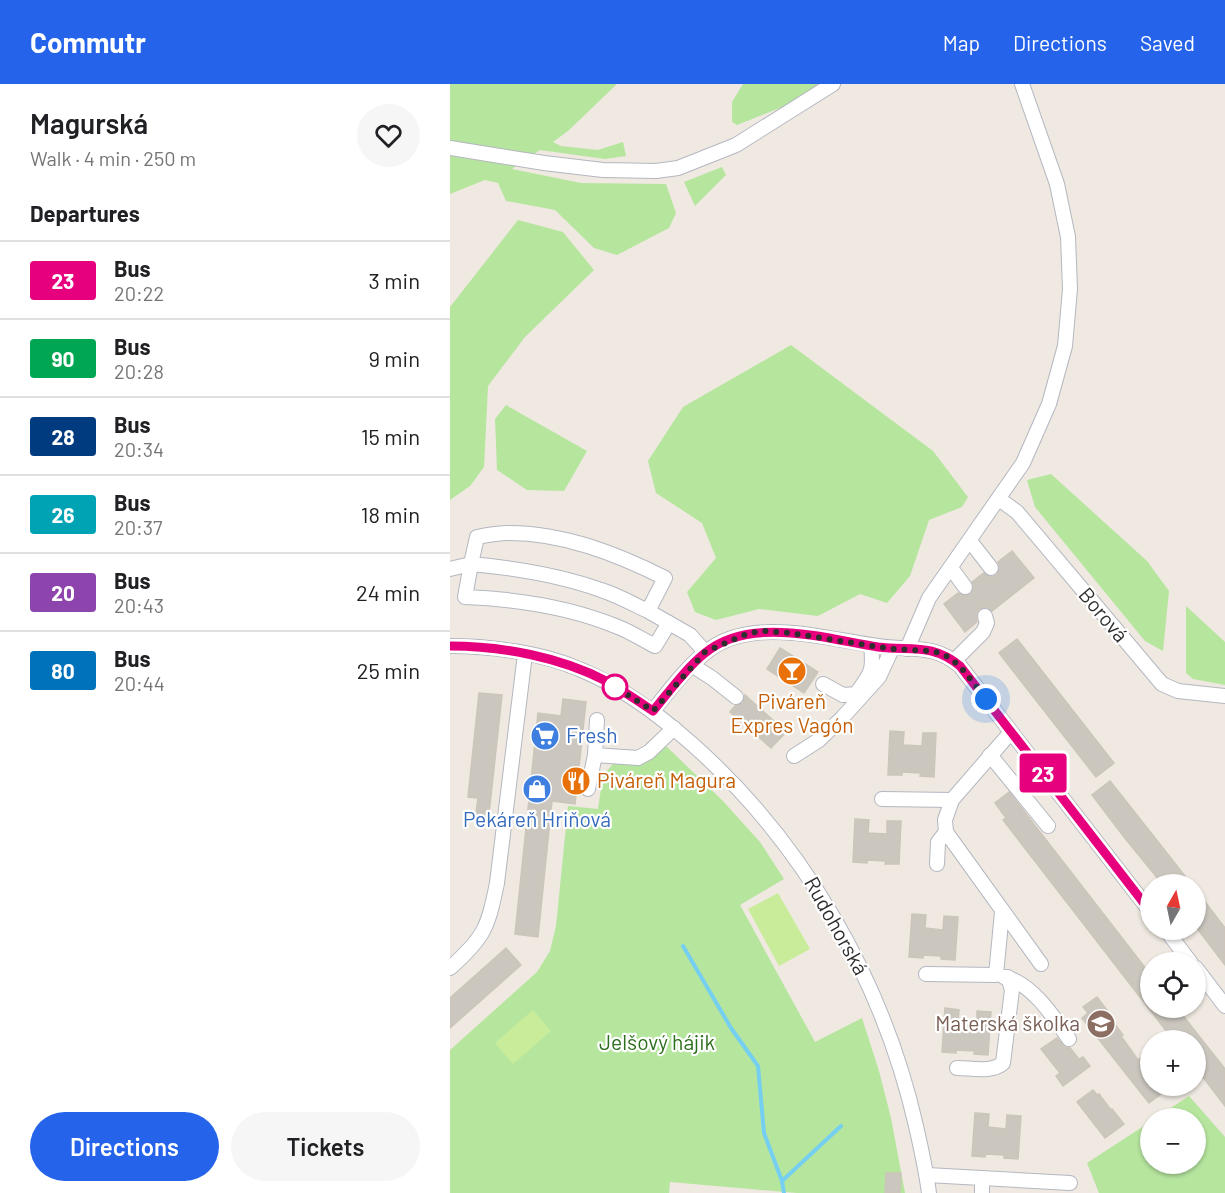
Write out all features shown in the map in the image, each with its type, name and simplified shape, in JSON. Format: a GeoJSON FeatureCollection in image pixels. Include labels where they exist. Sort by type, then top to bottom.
{"type":"FeatureCollection","features":[{"type":"Feature","properties":{"kind":"street"},"geometry":{"type":"LineString","coordinates":[[450,148],[603,170],[656,171],[678,168],[736,145],[833,84]]}},
{"type":"Feature","properties":{"kind":"street"},"geometry":{"type":"LineString","coordinates":[[907,649],[929,598],[1023,463],[1049,404],[1065,346],[1070,289],[1068,237],[1058,184],[1022,84]]}},
{"type":"Feature","properties":{"kind":"street","name":"Borová"},"geometry":{"type":"LineString","coordinates":[[999,499],[1017,512],[1162,684],[1178,691],[1225,696]]}},
{"type":"Feature","properties":{"kind":"street"},"geometry":{"type":"LineString","coordinates":[[648,611],[665,578],[626,559],[582,544],[543,536],[509,533],[477,537],[465,597],[497,598],[584,615],[619,627],[655,646],[669,623]]}},
{"type":"Feature","properties":{"kind":"street"},"geometry":{"type":"LineString","coordinates":[[970,541],[991,568]]}},
{"type":"Feature","properties":{"kind":"street"},"geometry":{"type":"LineString","coordinates":[[450,569],[471,564],[510,568],[549,575],[602,590],[648,611],[690,635],[705,652]]}},
{"type":"Feature","properties":{"kind":"street"},"geometry":{"type":"LineString","coordinates":[[951,568],[965,587]]}},
{"type":"Feature","properties":{"kind":"street"},"geometry":{"type":"LineString","coordinates":[[954,661],[983,632],[987,623],[985,616]]}},
{"type":"Feature","properties":{"kind":"street"},"geometry":{"type":"LineString","coordinates":[[653,711],[705,652],[749,633],[764,631],[790,633],[892,649],[933,651],[945,655],[960,666],[1140,898]]}},
{"type":"Feature","properties":{"kind":"street"},"geometry":{"type":"LineString","coordinates":[[823,684],[843,695],[856,694],[871,672],[873,663],[871,645]]}},
{"type":"Feature","properties":{"kind":"street","name":"Rudohorská"},"geometry":{"type":"LineString","coordinates":[[450,646],[546,658],[578,668],[608,682],[653,711],[674,728],[708,758],[751,802],[805,871],[858,961],[882,1015],[906,1081],[929,1193]]}},
{"type":"Feature","properties":{"kind":"street"},"geometry":{"type":"LineString","coordinates":[[794,756],[819,740],[842,718],[879,676],[892,649]]}},
{"type":"Feature","properties":{"kind":"street"},"geometry":{"type":"LineString","coordinates":[[450,968],[479,939],[489,920],[497,883],[525,654]]}},
{"type":"Feature","properties":{"kind":"street"},"geometry":{"type":"LineString","coordinates":[[693,666],[736,697]]}},
{"type":"Feature","properties":{"kind":"street"},"geometry":{"type":"LineString","coordinates":[[588,789],[595,755],[597,720]]}},
{"type":"Feature","properties":{"kind":"street"},"geometry":{"type":"LineString","coordinates":[[595,755],[638,758],[649,752],[674,728]]}},
{"type":"Feature","properties":{"kind":"street"},"geometry":{"type":"LineString","coordinates":[[1011,732],[952,800],[945,820],[946,832],[1041,964]]}},
{"type":"Feature","properties":{"kind":"street"},"geometry":{"type":"LineString","coordinates":[[990,754],[1048,826]]}},
{"type":"Feature","properties":{"kind":"street"},"geometry":{"type":"LineString","coordinates":[[882,799],[952,800]]}},
{"type":"Feature","properties":{"kind":"street"},"geometry":{"type":"LineString","coordinates":[[937,864],[938,842],[946,832]]}},
{"type":"Feature","properties":{"kind":"street"},"geometry":{"type":"LineString","coordinates":[[957,1068],[992,1069],[1003,1064],[1012,990],[1002,976],[1002,912]]}},
{"type":"Feature","properties":{"kind":"street"},"geometry":{"type":"LineString","coordinates":[[1174,940],[1183,952]]}},
{"type":"Feature","properties":{"kind":"street"},"geometry":{"type":"LineString","coordinates":[[926,974],[1002,976],[1016,979],[1049,1010],[1069,1039]]}},
{"type":"Feature","properties":{"kind":"street"},"geometry":{"type":"LineString","coordinates":[[1206,981],[1225,1006]]}},
{"type":"Feature","properties":{"kind":"street"},"geometry":{"type":"LineString","coordinates":[[927,1175],[982,1178],[1016,1186],[1070,1183]]}},
{"type":"Feature","properties":{"kind":"street"},"geometry":{"type":"LineString","coordinates":[[982,1178],[982,1193]]}},
{"type":"Feature","properties":{"kind":"green space"},"geometry":{"type":"Polygon","coordinates":[[[450,84],[617,84],[568,131],[553,142],[561,146],[598,150],[623,142],[626,156],[605,159],[540,150],[512,169],[581,183],[666,184],[676,213],[669,228],[617,255],[594,248],[555,210],[506,201],[498,183],[485,180],[450,194],[450,84]]]}},
{"type":"Feature","properties":{"kind":"green space"},"geometry":{"type":"Polygon","coordinates":[[[743,84],[819,84],[785,106],[737,125],[732,122],[732,102],[743,84]]]}},
{"type":"Feature","properties":{"kind":"green space"},"geometry":{"type":"Polygon","coordinates":[[[722,167],[726,175],[695,206],[684,182],[722,167]]]}},
{"type":"Feature","properties":{"kind":"green space"},"geometry":{"type":"Polygon","coordinates":[[[518,220],[563,232],[594,270],[525,337],[488,386],[484,467],[470,486],[450,500],[450,307],[518,220]]]}},
{"type":"Feature","properties":{"kind":"green space"},"geometry":{"type":"Polygon","coordinates":[[[791,345],[933,451],[968,497],[962,507],[929,520],[910,576],[887,603],[860,594],[818,616],[759,609],[716,620],[695,612],[687,592],[716,558],[702,523],[656,493],[648,461],[683,407],[791,345]]]}},
{"type":"Feature","properties":{"kind":"green space"},"geometry":{"type":"Polygon","coordinates":[[[506,405],[587,451],[564,491],[527,490],[497,470],[495,419],[506,405]]]}},
{"type":"Feature","properties":{"kind":"green space"},"geometry":{"type":"Polygon","coordinates":[[[1051,474],[1147,561],[1169,591],[1163,651],[1145,641],[1035,507],[1027,480],[1051,474]]]}},
{"type":"Feature","properties":{"kind":"green space"},"geometry":{"type":"Polygon","coordinates":[[[1186,606],[1225,642],[1225,685],[1193,679],[1186,673],[1186,606]]]}},
{"type":"Feature","properties":{"kind":"green space","name":"Jelšový hájik"},"geometry":{"type":"Polygon","coordinates":[[[666,746],[722,800],[760,842],[784,879],[740,905],[815,1042],[862,1018],[891,1118],[905,1193],[797,1193],[670,1182],[669,1193],[450,1193],[450,1050],[537,972],[550,951],[556,926],[568,806],[598,809],[603,775],[614,763],[647,759],[666,746]]]}},
{"type":"Feature","properties":{"kind":"green space"},"geometry":{"type":"Polygon","coordinates":[[[778,893],[810,949],[779,966],[748,909],[778,893]]]}},
{"type":"Feature","properties":{"kind":"green space"},"geometry":{"type":"Polygon","coordinates":[[[533,1010],[551,1031],[513,1064],[495,1043],[533,1010]]]}},
{"type":"Feature","properties":{"kind":"green space"},"geometry":{"type":"Polygon","coordinates":[[[1189,1096],[1200,1108],[1171,1108],[1189,1096]]]}},
{"type":"Feature","properties":{"kind":"green space"},"geometry":{"type":"Polygon","coordinates":[[[1206,1115],[1225,1137],[1225,1193],[1099,1193],[1087,1163],[1140,1129],[1140,1174],[1206,1174],[1206,1115]]]}},
{"type":"Feature","properties":{"kind":"building"},"geometry":{"type":"Polygon","coordinates":[[[1012,551],[1034,578],[992,611],[987,607],[979,609],[976,614],[977,622],[965,632],[944,604],[958,593],[965,596],[971,594],[974,587],[972,582],[984,573],[992,577],[997,575],[1000,567],[998,562],[1012,551]]]}},
{"type":"Feature","properties":{"kind":"building"},"geometry":{"type":"Polygon","coordinates":[[[1017,639],[1114,763],[1096,777],[999,653],[1017,639]]]}},
{"type":"Feature","properties":{"kind":"building","name":"Piváreň Expres Vagón"},"geometry":{"type":"Polygon","coordinates":[[[780,648],[818,672],[804,693],[767,669],[780,648]]]}},
{"type":"Feature","properties":{"kind":"building"},"geometry":{"type":"Polygon","coordinates":[[[479,693],[502,695],[488,823],[475,821],[478,798],[468,797],[479,693]]]}},
{"type":"Feature","properties":{"kind":"building"},"geometry":{"type":"Polygon","coordinates":[[[745,695],[786,732],[771,748],[730,712],[735,706],[743,703],[745,695]]]}},
{"type":"Feature","properties":{"kind":"building"},"geometry":{"type":"Polygon","coordinates":[[[563,699],[586,702],[575,804],[552,801],[538,937],[515,934],[538,713],[561,716],[563,699]]]}},
{"type":"Feature","properties":{"kind":"building"},"geometry":{"type":"Polygon","coordinates":[[[890,731],[904,732],[903,745],[922,746],[923,733],[936,733],[934,777],[920,776],[921,773],[902,772],[902,775],[888,775],[890,731]]]}},
{"type":"Feature","properties":{"kind":"building"},"geometry":{"type":"Polygon","coordinates":[[[1110,781],[1183,874],[1154,874],[1092,795],[1110,781]]]}},
{"type":"Feature","properties":{"kind":"building"},"geometry":{"type":"Polygon","coordinates":[[[1009,792],[1140,961],[1140,997],[1003,820],[1006,818],[995,803],[1009,792]]]}},
{"type":"Feature","properties":{"kind":"building"},"geometry":{"type":"Polygon","coordinates":[[[855,819],[869,820],[868,833],[887,834],[887,821],[901,821],[899,864],[867,860],[867,863],[853,862],[855,819]]]}},
{"type":"Feature","properties":{"kind":"building"},"geometry":{"type":"Polygon","coordinates":[[[1206,903],[1225,928],[1225,965],[1206,940],[1206,903]]]}},
{"type":"Feature","properties":{"kind":"building"},"geometry":{"type":"Polygon","coordinates":[[[912,914],[926,915],[925,928],[943,930],[944,916],[958,917],[955,960],[941,959],[941,956],[909,957],[912,914]]]}},
{"type":"Feature","properties":{"kind":"building"},"geometry":{"type":"Polygon","coordinates":[[[506,948],[521,965],[450,1028],[450,998],[506,948]]]}},
{"type":"Feature","properties":{"kind":"building"},"geometry":{"type":"Polygon","coordinates":[[[1097,997],[1113,1018],[1111,1019],[1123,1035],[1121,1036],[1138,1060],[1140,1058],[1140,1092],[1082,1018],[1088,1013],[1083,1007],[1097,997]]]}},
{"type":"Feature","properties":{"kind":"building"},"geometry":{"type":"Polygon","coordinates":[[[945,1008],[959,1010],[958,1023],[977,1024],[977,1011],[991,1012],[988,1055],[974,1054],[975,1051],[942,1052],[945,1008]]]}},
{"type":"Feature","properties":{"kind":"building"},"geometry":{"type":"Polygon","coordinates":[[[1156,1018],[1185,1018],[1194,1030],[1165,1030],[1156,1018]]]}},
{"type":"Feature","properties":{"kind":"building"},"geometry":{"type":"Polygon","coordinates":[[[1057,1038],[1079,1059],[1083,1057],[1090,1066],[1063,1086],[1056,1076],[1060,1073],[1041,1049],[1057,1038]]]}},
{"type":"Feature","properties":{"kind":"building"},"geometry":{"type":"Polygon","coordinates":[[[1206,1045],[1225,1069],[1225,1106],[1206,1081],[1206,1045]]]}},
{"type":"Feature","properties":{"kind":"building"},"geometry":{"type":"Polygon","coordinates":[[[1093,1090],[1124,1124],[1105,1138],[1077,1102],[1093,1090]]]}},
{"type":"Feature","properties":{"kind":"building"},"geometry":{"type":"Polygon","coordinates":[[[1143,1096],[1158,1096],[1149,1103],[1143,1096]]]}},
{"type":"Feature","properties":{"kind":"building"},"geometry":{"type":"Polygon","coordinates":[[[975,1113],[989,1114],[988,1127],[1006,1129],[1007,1115],[1021,1116],[1018,1159],[1004,1158],[1004,1155],[972,1156],[975,1113]]]}},
{"type":"Feature","properties":{"kind":"building"},"geometry":{"type":"Polygon","coordinates":[[[886,1173],[901,1173],[900,1193],[885,1193],[886,1173]]]}},
{"type":"Feature","properties":{"kind":"waterway"},"geometry":{"type":"LineString","coordinates":[[683,946],[731,1028],[758,1066],[764,1133],[782,1181]]}},
{"type":"Feature","properties":{"kind":"waterway"},"geometry":{"type":"LineString","coordinates":[[784,1193],[782,1181],[841,1126]]}},
{"type":"Feature","properties":{"kind":"bus line","name":"23"},"geometry":{"type":"LineString","coordinates":[[450,646],[525,654],[578,668],[608,682],[653,711],[705,652],[749,633],[764,631],[790,633],[892,649],[933,651],[945,655],[960,666],[1140,898]]}},
{"type":"Feature","properties":{"kind":"place","name":"Piváreň Expres Vagón"},"geometry":{"type":"Point","coordinates":[792,671]}},
{"type":"Feature","properties":{"kind":"place","name":"Fresh"},"geometry":{"type":"Point","coordinates":[545,736]}},
{"type":"Feature","properties":{"kind":"place","name":"Piváreň Magura"},"geometry":{"type":"Point","coordinates":[576,781]}},
{"type":"Feature","properties":{"kind":"place","name":"Pekáreň Hriňová"},"geometry":{"type":"Point","coordinates":[537,789]}},
{"type":"Feature","properties":{"kind":"place","name":"Materská školka"},"geometry":{"type":"Point","coordinates":[1101,1024]}},
{"type":"Feature","properties":{"kind":"route"},"geometry":{"type":"LineString","coordinates":[[615,687],[608,682],[653,711],[705,652],[749,633],[764,631],[892,649],[933,651],[945,655],[960,666],[986,699]]}}]}
